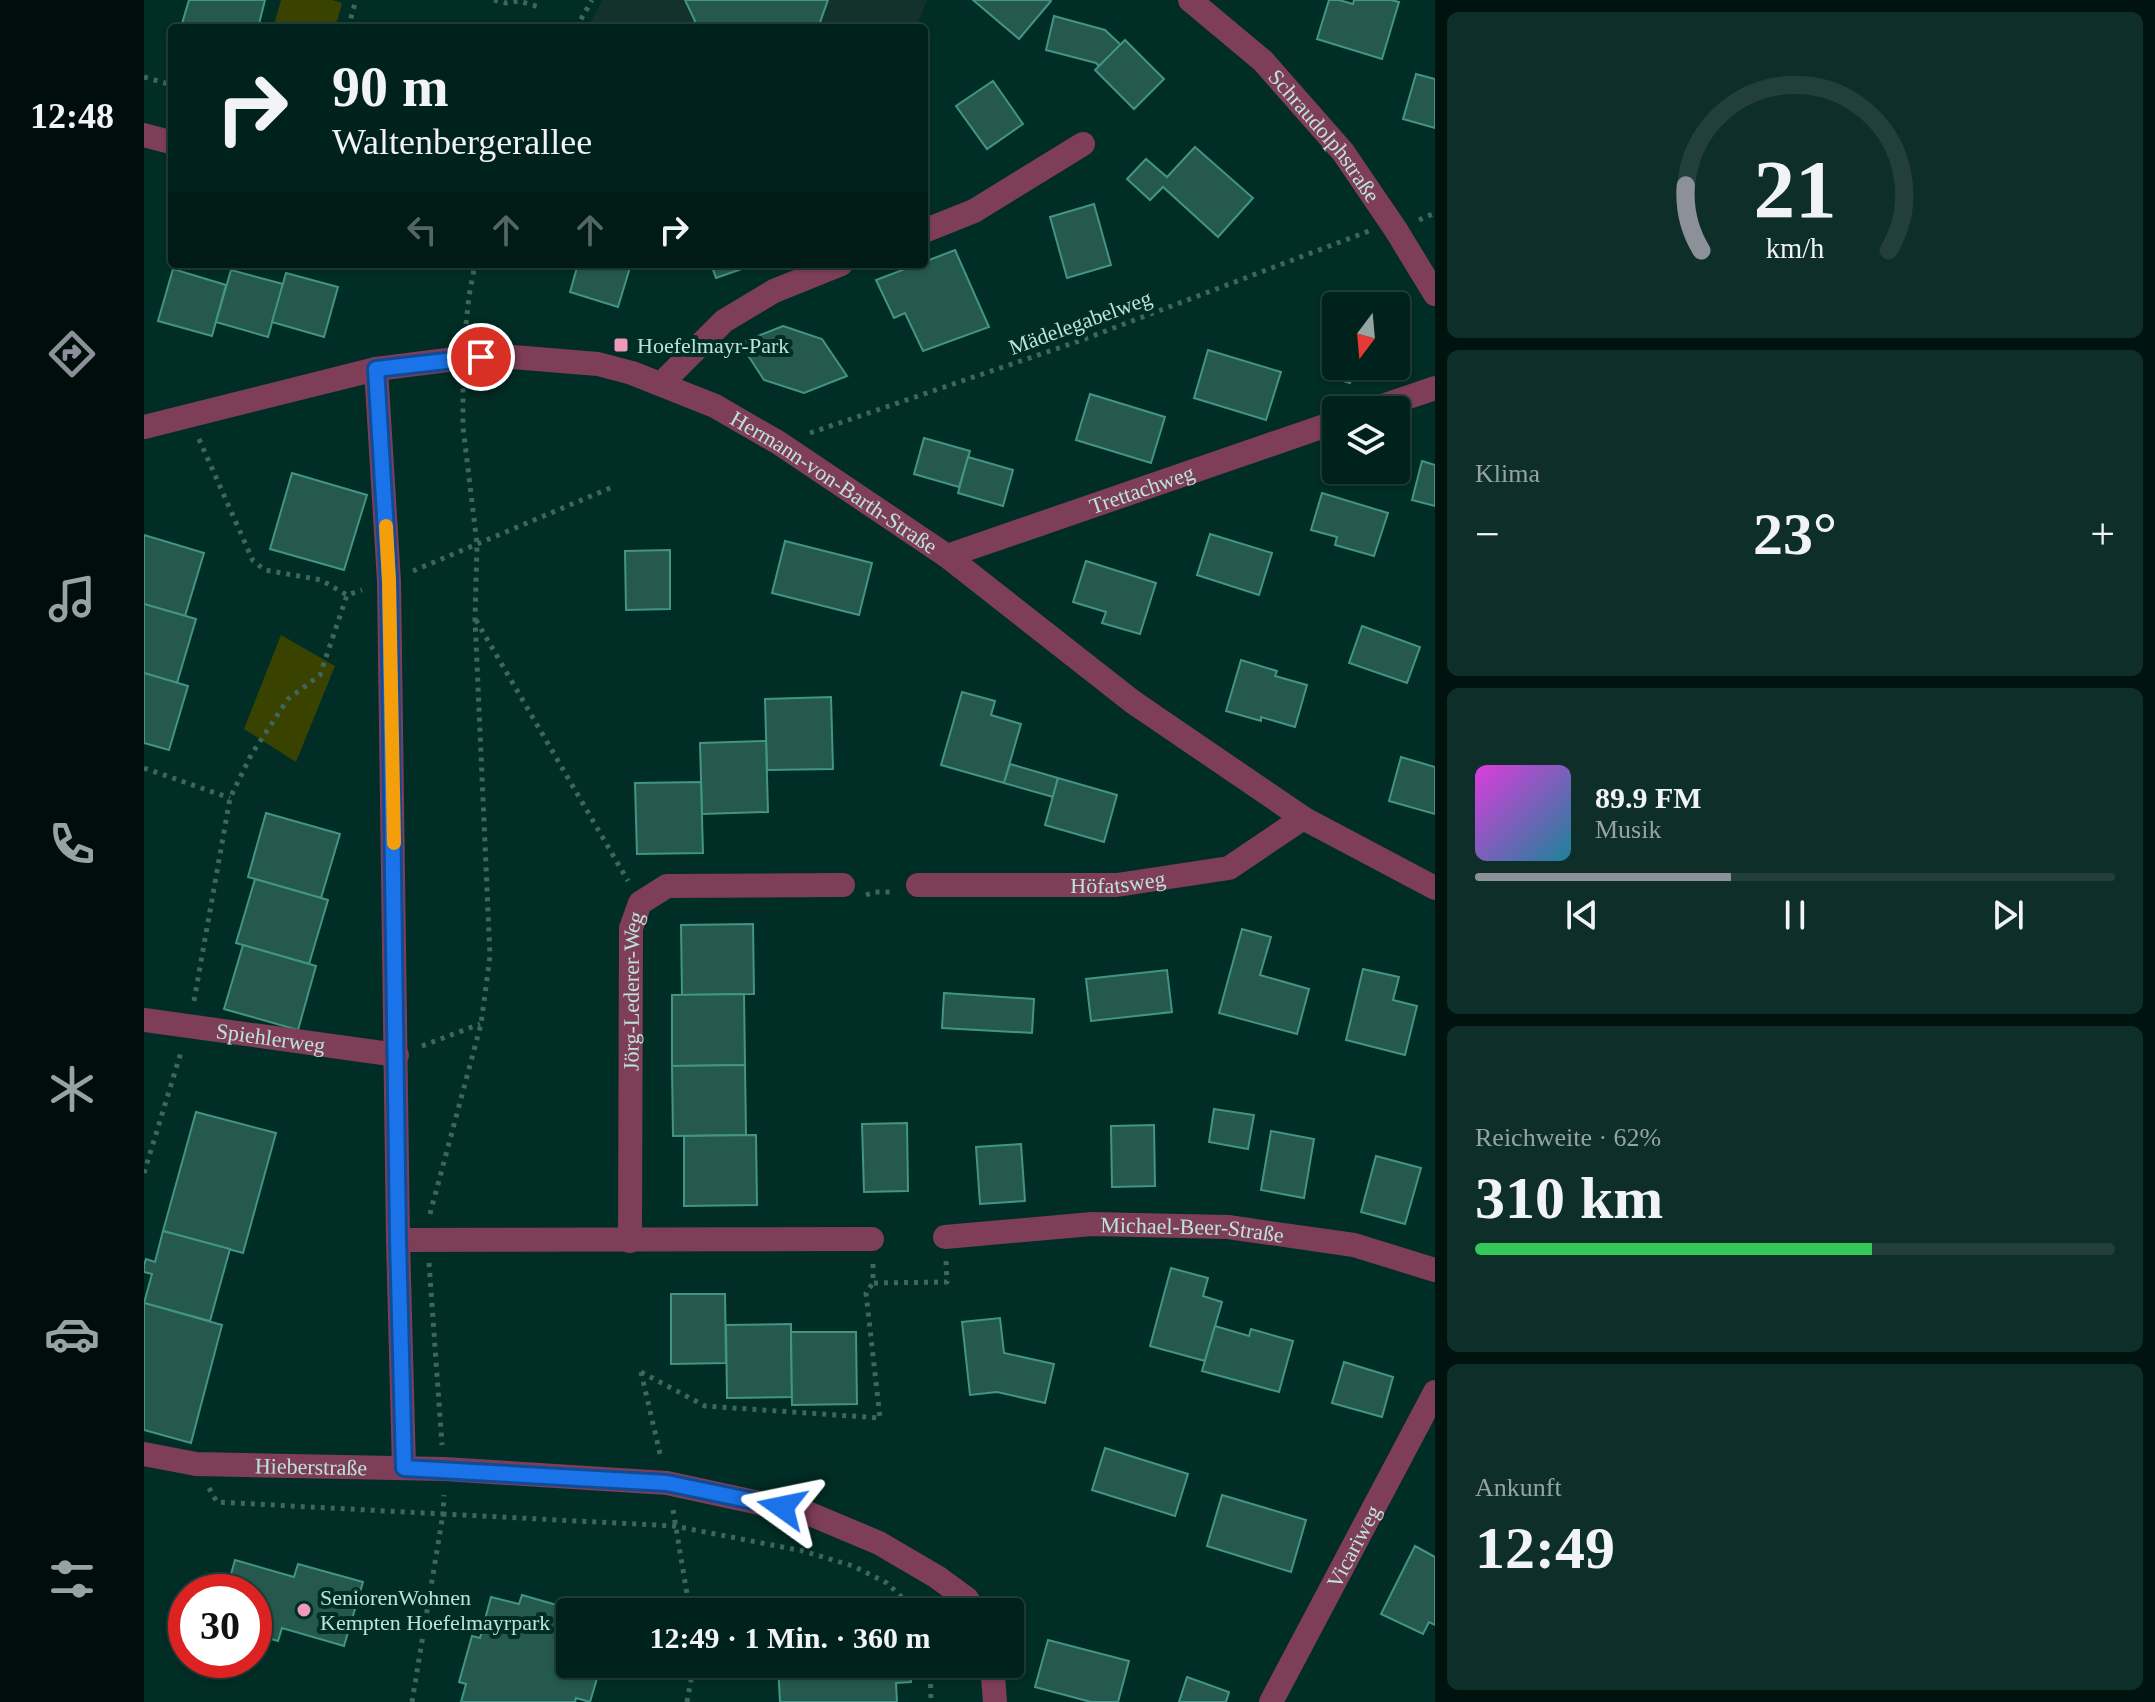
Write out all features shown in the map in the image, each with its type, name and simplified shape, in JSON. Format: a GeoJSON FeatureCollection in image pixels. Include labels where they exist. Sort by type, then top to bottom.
{"type":"FeatureCollection","features":[{"type":"Feature","properties":{"kind":"street","name":"Schraudolphstraße"},"geometry":{"type":"LineString","coordinates":[[1190,0],[1263,61],[1343,152],[1435,294]]}},
{"type":"Feature","properties":{"kind":"street"},"geometry":{"type":"LineString","coordinates":[[144,135],[168,141]]}},
{"type":"Feature","properties":{"kind":"street"},"geometry":{"type":"LineString","coordinates":[[928,229],[974,211],[1083,144]]}},
{"type":"Feature","properties":{"kind":"street"},"geometry":{"type":"LineString","coordinates":[[661,384],[724,321],[774,291],[831,268]]}},
{"type":"Feature","properties":{"kind":"street","name":"Hermann-von-Barth-Straße"},"geometry":{"type":"LineString","coordinates":[[144,427],[376,369],[463,358],[500,356],[598,364],[632,373],[715,406],[779,443],[947,556],[1133,702],[1303,818],[1435,888]]}},
{"type":"Feature","properties":{"kind":"street"},"geometry":{"type":"LineString","coordinates":[[376,369],[389,581],[404,1468]]}},
{"type":"Feature","properties":{"kind":"street"},"geometry":{"type":"LineString","coordinates":[[1410,396],[1435,388]]}},
{"type":"Feature","properties":{"kind":"street","name":"Trettachweg"},"geometry":{"type":"LineString","coordinates":[[947,556],[1322,427]]}},
{"type":"Feature","properties":{"kind":"street","name":"Höfatsweg"},"geometry":{"type":"LineString","coordinates":[[918,885],[1117,885],[1229,868],[1303,818]]}},
{"type":"Feature","properties":{"kind":"street","name":"Jörg-Lederer-Weg"},"geometry":{"type":"LineString","coordinates":[[630,1241],[631,928],[640,903],[667,886],[843,885]]}},
{"type":"Feature","properties":{"kind":"street","name":"Spiehlerweg"},"geometry":{"type":"LineString","coordinates":[[144,1020],[397,1055]]}},
{"type":"Feature","properties":{"kind":"street","name":"Michael-Beer-Straße"},"geometry":{"type":"LineString","coordinates":[[945,1237],[1092,1224],[1228,1227],[1354,1245],[1435,1270]]}},
{"type":"Feature","properties":{"kind":"street"},"geometry":{"type":"LineString","coordinates":[[398,1240],[872,1239]]}},
{"type":"Feature","properties":{"kind":"street","name":"Vicariweg"},"geometry":{"type":"LineString","coordinates":[[1271,1702],[1435,1392]]}},
{"type":"Feature","properties":{"kind":"street","name":"Hieberstraße"},"geometry":{"type":"LineString","coordinates":[[144,1454],[196,1464],[444,1469],[667,1483],[824,1519],[879,1543],[966,1598]]}},
{"type":"Feature","properties":{"kind":"street"},"geometry":{"type":"LineString","coordinates":[[993,1678],[995,1702]]}},
{"type":"Feature","properties":{"kind":"path"},"geometry":{"type":"LineString","coordinates":[[349,24],[356,0]]}},
{"type":"Feature","properties":{"kind":"path"},"geometry":{"type":"LineString","coordinates":[[494,0],[506,3],[519,1],[539,7]]}},
{"type":"Feature","properties":{"kind":"path"},"geometry":{"type":"LineString","coordinates":[[578,24],[592,0]]}},
{"type":"Feature","properties":{"kind":"path"},"geometry":{"type":"LineString","coordinates":[[144,77],[168,84]]}},
{"type":"Feature","properties":{"kind":"path","name":"Mädelegabelweg"},"geometry":{"type":"LineString","coordinates":[[779,443],[1082,340],[1390,222]]}},
{"type":"Feature","properties":{"kind":"path"},"geometry":{"type":"LineString","coordinates":[[412,1702],[443,1514],[444,1469],[427,1241],[430,1217],[481,1024],[490,956],[475,619],[477,544],[463,427],[463,358],[474,268]]}},
{"type":"Feature","properties":{"kind":"path"},"geometry":{"type":"LineString","coordinates":[[189,417],[253,561],[265,570],[321,580],[347,595],[389,581],[615,486]]}},
{"type":"Feature","properties":{"kind":"path"},"geometry":{"type":"LineString","coordinates":[[144,1173],[189,1026],[230,798],[251,755],[288,699],[320,675],[347,595]]}},
{"type":"Feature","properties":{"kind":"path"},"geometry":{"type":"LineString","coordinates":[[475,619],[640,903]]}},
{"type":"Feature","properties":{"kind":"path"},"geometry":{"type":"LineString","coordinates":[[144,768],[230,798]]}},
{"type":"Feature","properties":{"kind":"path"},"geometry":{"type":"LineString","coordinates":[[397,1055],[481,1024]]}},
{"type":"Feature","properties":{"kind":"path"},"geometry":{"type":"LineString","coordinates":[[873,1283],[947,1282],[945,1237]]}},
{"type":"Feature","properties":{"kind":"path"},"geometry":{"type":"LineString","coordinates":[[687,1598],[672,1507],[641,1372],[705,1406],[880,1418],[866,1293],[873,1283],[872,1239]]}},
{"type":"Feature","properties":{"kind":"path"},"geometry":{"type":"LineString","coordinates":[[196,1464],[217,1502],[674,1526],[803,1551],[853,1566],[887,1583],[903,1598]]}},
{"type":"Feature","properties":{"kind":"path"},"geometry":{"type":"LineString","coordinates":[[687,1702],[691,1678]]}},
{"type":"Feature","properties":{"kind":"path"},"geometry":{"type":"LineString","coordinates":[[930,1678],[931,1702]]}},
{"type":"Feature","properties":{"kind":"shaded area"},"geometry":{"type":"Polygon","coordinates":[[[603,0],[927,0],[918,24],[589,24],[603,0]]]}},
{"type":"Feature","properties":{"kind":"green space"},"geometry":{"type":"Polygon","coordinates":[[[281,0],[332,0],[342,3],[336,24],[274,24],[281,0]]]}},
{"type":"Feature","properties":{"kind":"green space"},"geometry":{"type":"Polygon","coordinates":[[[281,635],[335,666],[296,762],[244,729],[281,635]]]}},
{"type":"Feature","properties":{"kind":"building"},"geometry":{"type":"Polygon","coordinates":[[[189,0],[265,0],[259,24],[182,24],[189,0]]]}},
{"type":"Feature","properties":{"kind":"building"},"geometry":{"type":"Polygon","coordinates":[[[685,0],[828,0],[819,24],[694,24],[685,0]]]}},
{"type":"Feature","properties":{"kind":"building"},"geometry":{"type":"Polygon","coordinates":[[[973,0],[1050,0],[1051,1],[1019,39],[973,0]]]}},
{"type":"Feature","properties":{"kind":"building"},"geometry":{"type":"Polygon","coordinates":[[[1329,0],[1353,4],[1354,0],[1399,2],[1382,59],[1317,39],[1329,0]]]}},
{"type":"Feature","properties":{"kind":"building"},"geometry":{"type":"Polygon","coordinates":[[[1054,16],[1105,30],[1121,45],[1099,66],[1046,50],[1054,16]]]}},
{"type":"Feature","properties":{"kind":"building"},"geometry":{"type":"Polygon","coordinates":[[[1125,40],[1164,79],[1134,109],[1095,70],[1125,40]]]}},
{"type":"Feature","properties":{"kind":"building"},"geometry":{"type":"Polygon","coordinates":[[[1416,74],[1435,79],[1435,128],[1403,119],[1416,74]]]}},
{"type":"Feature","properties":{"kind":"building"},"geometry":{"type":"Polygon","coordinates":[[[993,81],[1023,124],[987,149],[956,106],[993,81]]]}},
{"type":"Feature","properties":{"kind":"building"},"geometry":{"type":"Polygon","coordinates":[[[1195,147],[1253,198],[1218,237],[1163,187],[1150,200],[1127,179],[1146,159],[1167,177],[1195,147]]]}},
{"type":"Feature","properties":{"kind":"building"},"geometry":{"type":"Polygon","coordinates":[[[1094,204],[1111,265],[1067,278],[1050,217],[1094,204]]]}},
{"type":"Feature","properties":{"kind":"building"},"geometry":{"type":"Polygon","coordinates":[[[955,250],[989,327],[923,351],[905,313],[894,318],[876,280],[908,268],[928,268],[928,260],[955,250]]]}},
{"type":"Feature","properties":{"kind":"building"},"geometry":{"type":"Polygon","coordinates":[[[577,268],[630,268],[618,307],[570,292],[577,268]]]}},
{"type":"Feature","properties":{"kind":"building"},"geometry":{"type":"Polygon","coordinates":[[[712,268],[745,268],[716,278],[712,268]]]}},
{"type":"Feature","properties":{"kind":"building"},"geometry":{"type":"Polygon","coordinates":[[[173,269],[226,285],[212,336],[158,321],[173,269]]]}},
{"type":"Feature","properties":{"kind":"building"},"geometry":{"type":"Polygon","coordinates":[[[231,270],[283,284],[268,337],[216,322],[231,270]]]}},
{"type":"Feature","properties":{"kind":"building"},"geometry":{"type":"Polygon","coordinates":[[[286,273],[338,287],[324,337],[272,322],[286,273]]]}},
{"type":"Feature","properties":{"kind":"building"},"geometry":{"type":"Polygon","coordinates":[[[783,326],[822,339],[847,376],[804,393],[764,380],[740,343],[783,326]]]}},
{"type":"Feature","properties":{"kind":"building"},"geometry":{"type":"Polygon","coordinates":[[[1208,350],[1281,372],[1266,420],[1194,398],[1208,350]]]}},
{"type":"Feature","properties":{"kind":"building"},"geometry":{"type":"Polygon","coordinates":[[[1090,394],[1165,417],[1151,463],[1076,440],[1090,394]]]}},
{"type":"Feature","properties":{"kind":"building"},"geometry":{"type":"Polygon","coordinates":[[[924,438],[970,451],[959,487],[914,474],[924,438]]]}},
{"type":"Feature","properties":{"kind":"building"},"geometry":{"type":"Polygon","coordinates":[[[968,457],[1013,470],[1003,506],[958,493],[968,457]]]}},
{"type":"Feature","properties":{"kind":"building"},"geometry":{"type":"Polygon","coordinates":[[[1422,461],[1435,465],[1435,506],[1412,500],[1422,461]]]}},
{"type":"Feature","properties":{"kind":"building"},"geometry":{"type":"Polygon","coordinates":[[[292,473],[367,495],[344,570],[270,549],[292,473]]]}},
{"type":"Feature","properties":{"kind":"building"},"geometry":{"type":"Polygon","coordinates":[[[1322,493],[1388,513],[1374,556],[1335,545],[1337,537],[1311,530],[1322,493]]]}},
{"type":"Feature","properties":{"kind":"building"},"geometry":{"type":"Polygon","coordinates":[[[1210,534],[1272,553],[1259,595],[1197,575],[1210,534]]]}},
{"type":"Feature","properties":{"kind":"building"},"geometry":{"type":"Polygon","coordinates":[[[144,535],[204,553],[185,616],[144,604],[144,535]]]}},
{"type":"Feature","properties":{"kind":"building"},"geometry":{"type":"Polygon","coordinates":[[[785,541],[872,563],[859,615],[772,593],[785,541]]]}},
{"type":"Feature","properties":{"kind":"building"},"geometry":{"type":"Polygon","coordinates":[[[670,550],[670,609],[626,610],[625,551],[670,550]]]}},
{"type":"Feature","properties":{"kind":"building"},"geometry":{"type":"Polygon","coordinates":[[[1086,561],[1156,583],[1140,634],[1102,623],[1106,612],[1073,602],[1086,561]]]}},
{"type":"Feature","properties":{"kind":"building"},"geometry":{"type":"Polygon","coordinates":[[[144,604],[196,619],[177,683],[144,673],[144,604]]]}},
{"type":"Feature","properties":{"kind":"building"},"geometry":{"type":"Polygon","coordinates":[[[1362,626],[1420,647],[1407,683],[1349,663],[1362,626]]]}},
{"type":"Feature","properties":{"kind":"building"},"geometry":{"type":"Polygon","coordinates":[[[1241,660],[1277,671],[1275,676],[1307,685],[1295,727],[1226,711],[1241,660]]]}},
{"type":"Feature","properties":{"kind":"building"},"geometry":{"type":"Polygon","coordinates":[[[144,673],[188,686],[169,750],[144,743],[144,673]]]}},
{"type":"Feature","properties":{"kind":"building"},"geometry":{"type":"Polygon","coordinates":[[[962,692],[995,701],[991,715],[1021,724],[1004,783],[941,765],[962,692]]]}},
{"type":"Feature","properties":{"kind":"building"},"geometry":{"type":"Polygon","coordinates":[[[831,697],[833,769],[767,770],[765,699],[831,697]]]}},
{"type":"Feature","properties":{"kind":"building"},"geometry":{"type":"Polygon","coordinates":[[[766,741],[768,812],[702,814],[700,743],[766,741]]]}},
{"type":"Feature","properties":{"kind":"building"},"geometry":{"type":"Polygon","coordinates":[[[1401,757],[1435,767],[1435,814],[1389,801],[1401,757]]]}},
{"type":"Feature","properties":{"kind":"building"},"geometry":{"type":"Polygon","coordinates":[[[1010,764],[1058,778],[1053,797],[1004,783],[1010,764]]]}},
{"type":"Feature","properties":{"kind":"building"},"geometry":{"type":"Polygon","coordinates":[[[1058,778],[1117,795],[1104,842],[1045,825],[1058,778]]]}},
{"type":"Feature","properties":{"kind":"building"},"geometry":{"type":"Polygon","coordinates":[[[701,782],[703,853],[637,854],[635,783],[701,782]]]}},
{"type":"Feature","properties":{"kind":"building"},"geometry":{"type":"Polygon","coordinates":[[[266,813],[340,834],[321,898],[248,877],[266,813]]]}},
{"type":"Feature","properties":{"kind":"building"},"geometry":{"type":"Polygon","coordinates":[[[255,879],[328,900],[309,964],[236,943],[255,879]]]}},
{"type":"Feature","properties":{"kind":"building"},"geometry":{"type":"Polygon","coordinates":[[[753,924],[754,994],[682,995],[681,925],[753,924]]]}},
{"type":"Feature","properties":{"kind":"building"},"geometry":{"type":"Polygon","coordinates":[[[1242,929],[1271,937],[1260,975],[1309,989],[1297,1034],[1219,1013],[1242,929]]]}},
{"type":"Feature","properties":{"kind":"building"},"geometry":{"type":"Polygon","coordinates":[[[243,945],[316,966],[298,1030],[224,1009],[243,945]]]}},
{"type":"Feature","properties":{"kind":"building"},"geometry":{"type":"Polygon","coordinates":[[[1363,969],[1399,977],[1393,1000],[1417,1006],[1405,1055],[1346,1040],[1363,969]]]}},
{"type":"Feature","properties":{"kind":"building"},"geometry":{"type":"Polygon","coordinates":[[[1167,970],[1172,1012],[1091,1021],[1086,979],[1167,970]]]}},
{"type":"Feature","properties":{"kind":"building"},"geometry":{"type":"Polygon","coordinates":[[[944,993],[1034,999],[1032,1033],[942,1028],[944,993]]]}},
{"type":"Feature","properties":{"kind":"building"},"geometry":{"type":"Polygon","coordinates":[[[744,994],[745,1065],[672,1066],[672,995],[744,994]]]}},
{"type":"Feature","properties":{"kind":"building"},"geometry":{"type":"Polygon","coordinates":[[[745,1065],[746,1135],[673,1136],[672,1066],[745,1065]]]}},
{"type":"Feature","properties":{"kind":"building"},"geometry":{"type":"Polygon","coordinates":[[[1214,1109],[1254,1115],[1248,1149],[1209,1142],[1214,1109]]]}},
{"type":"Feature","properties":{"kind":"building"},"geometry":{"type":"Polygon","coordinates":[[[196,1112],[276,1133],[243,1253],[163,1231],[196,1112]]]}},
{"type":"Feature","properties":{"kind":"building"},"geometry":{"type":"Polygon","coordinates":[[[907,1123],[908,1191],[864,1192],[862,1124],[907,1123]]]}},
{"type":"Feature","properties":{"kind":"building"},"geometry":{"type":"Polygon","coordinates":[[[1154,1125],[1155,1186],[1112,1187],[1111,1126],[1154,1125]]]}},
{"type":"Feature","properties":{"kind":"building"},"geometry":{"type":"Polygon","coordinates":[[[1271,1131],[1314,1139],[1304,1198],[1261,1190],[1271,1131]]]}},
{"type":"Feature","properties":{"kind":"building"},"geometry":{"type":"Polygon","coordinates":[[[756,1135],[757,1205],[684,1206],[684,1136],[756,1135]]]}},
{"type":"Feature","properties":{"kind":"building"},"geometry":{"type":"Polygon","coordinates":[[[1021,1144],[1025,1201],[980,1204],[976,1147],[1021,1144]]]}},
{"type":"Feature","properties":{"kind":"building"},"geometry":{"type":"Polygon","coordinates":[[[1376,1156],[1421,1168],[1405,1224],[1361,1212],[1376,1156]]]}},
{"type":"Feature","properties":{"kind":"building"},"geometry":{"type":"Polygon","coordinates":[[[163,1231],[230,1249],[210,1321],[144,1303],[152,1274],[144,1272],[144,1265],[146,1259],[155,1262],[163,1231]]]}},
{"type":"Feature","properties":{"kind":"building"},"geometry":{"type":"Polygon","coordinates":[[[1171,1268],[1208,1278],[1203,1296],[1222,1302],[1205,1361],[1150,1346],[1171,1268]]]}},
{"type":"Feature","properties":{"kind":"building"},"geometry":{"type":"Polygon","coordinates":[[[671,1294],[725,1294],[726,1363],[671,1364],[671,1294]]]}},
{"type":"Feature","properties":{"kind":"building"},"geometry":{"type":"Polygon","coordinates":[[[144,1303],[222,1325],[191,1443],[144,1430],[144,1303]]]}},
{"type":"Feature","properties":{"kind":"building"},"geometry":{"type":"Polygon","coordinates":[[[1000,1318],[1004,1353],[1054,1364],[1045,1403],[997,1392],[970,1395],[962,1322],[1000,1318]]]}},
{"type":"Feature","properties":{"kind":"building"},"geometry":{"type":"Polygon","coordinates":[[[791,1324],[792,1397],[727,1398],[726,1325],[791,1324]]]}},
{"type":"Feature","properties":{"kind":"building"},"geometry":{"type":"Polygon","coordinates":[[[1215,1326],[1249,1336],[1251,1329],[1293,1341],[1279,1392],[1202,1371],[1215,1326]]]}},
{"type":"Feature","properties":{"kind":"building"},"geometry":{"type":"Polygon","coordinates":[[[791,1332],[856,1332],[857,1404],[792,1405],[791,1332]]]}},
{"type":"Feature","properties":{"kind":"building"},"geometry":{"type":"Polygon","coordinates":[[[1344,1362],[1393,1377],[1382,1417],[1332,1403],[1344,1362]]]}},
{"type":"Feature","properties":{"kind":"building"},"geometry":{"type":"Polygon","coordinates":[[[1105,1448],[1188,1474],[1175,1516],[1092,1490],[1105,1448]]]}},
{"type":"Feature","properties":{"kind":"building"},"geometry":{"type":"Polygon","coordinates":[[[1222,1495],[1306,1520],[1291,1572],[1207,1546],[1222,1495]]]}},
{"type":"Feature","properties":{"kind":"building"},"geometry":{"type":"Polygon","coordinates":[[[1415,1546],[1435,1557],[1435,1625],[1429,1622],[1423,1634],[1381,1614],[1415,1546]]]}},
{"type":"Feature","properties":{"kind":"building","name":"SeniorenWohnen Kempten Hoefelmayrpark"},"geometry":{"type":"Polygon","coordinates":[[[235,1560],[294,1577],[298,1564],[363,1582],[344,1646],[282,1628],[278,1641],[272,1639],[272,1574],[231,1574],[235,1560]]]}},
{"type":"Feature","properties":{"kind":"building"},"geometry":{"type":"Polygon","coordinates":[[[522,1595],[556,1605],[556,1678],[597,1678],[590,1702],[576,1698],[575,1702],[461,1702],[466,1684],[459,1682],[472,1636],[480,1638],[491,1597],[519,1604],[522,1595]]]}},
{"type":"Feature","properties":{"kind":"building"},"geometry":{"type":"Polygon","coordinates":[[[1048,1640],[1129,1661],[1118,1702],[1091,1702],[1035,1687],[1048,1640]]]}},
{"type":"Feature","properties":{"kind":"building"},"geometry":{"type":"Polygon","coordinates":[[[1187,1677],[1229,1692],[1226,1702],[1179,1702],[1187,1677]]]}},
{"type":"Feature","properties":{"kind":"building"},"geometry":{"type":"Polygon","coordinates":[[[779,1678],[911,1678],[911,1682],[896,1683],[897,1702],[780,1702],[779,1678]]]}},
{"type":"Feature","properties":{"kind":"slow traffic"},"geometry":{"type":"LineString","coordinates":[[386,526],[394,843]]}},
{"type":"Feature","properties":{"kind":"place","name":"Hoefelmayr-Park"},"geometry":{"type":"Point","coordinates":[621,345]}},
{"type":"Feature","properties":{"kind":"place","name":"SeniorenWohnen Kempten Hoefelmayrpark"},"geometry":{"type":"Point","coordinates":[304,1610]}},
{"type":"Feature","properties":{"kind":"route"},"geometry":{"type":"LineString","coordinates":[[481,357],[376,369],[389,581],[404,1468],[667,1483],[782,1507]]}}]}
